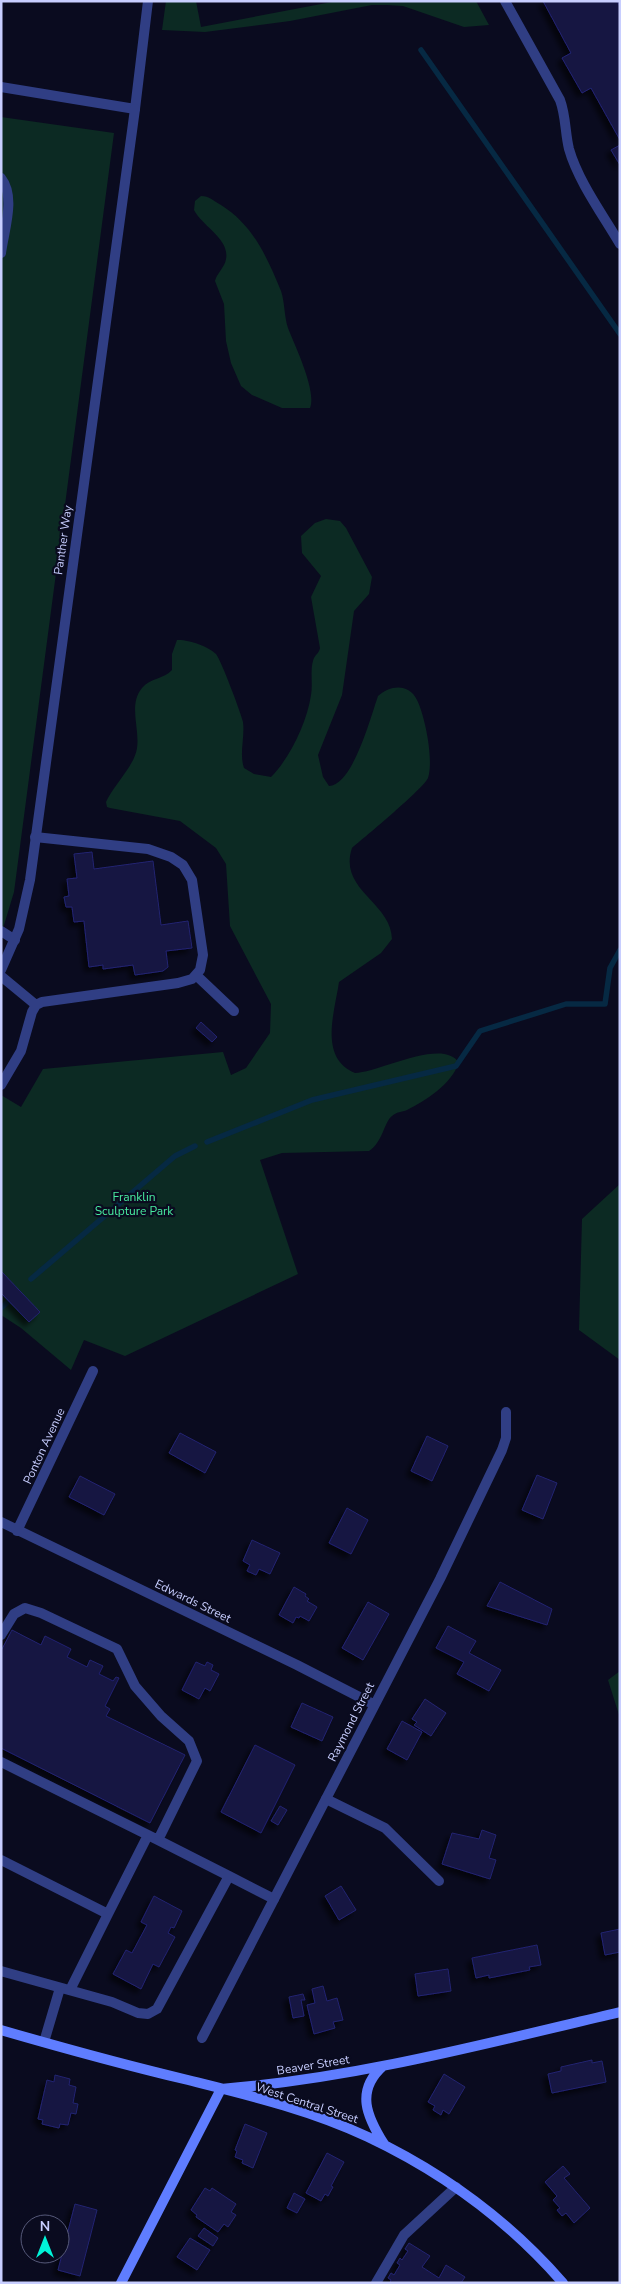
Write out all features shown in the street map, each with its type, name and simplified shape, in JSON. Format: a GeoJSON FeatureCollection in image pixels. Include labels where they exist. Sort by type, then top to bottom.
{"type":"FeatureCollection","features":[{"type":"Feature","properties":{"kind":"main road","name":"Beaver Street"},"geometry":{"type":"LineString","coordinates":[[222,2089],[296,2081],[382,2066],[620,2012]]}},
{"type":"Feature","properties":{"kind":"main road","name":"West Central Street"},"geometry":{"type":"LineString","coordinates":[[1,2030],[222,2089],[327,2120],[384,2145],[456,2187],[510,2229],[563,2283]]}},
{"type":"Feature","properties":{"kind":"main road"},"geometry":{"type":"LineString","coordinates":[[382,2066],[369,2083],[366,2103],[371,2122],[384,2145]]}},
{"type":"Feature","properties":{"kind":"main road"},"geometry":{"type":"LineString","coordinates":[[121,2283],[222,2089]]}},
{"type":"Feature","properties":{"kind":"street","name":"Panther Way"},"geometry":{"type":"LineString","coordinates":[[1,970],[15,940],[25,905],[135,109],[148,1]]}},
{"type":"Feature","properties":{"kind":"street"},"geometry":{"type":"LineString","coordinates":[[505,1],[560,100],[565,113],[568,147],[574,163],[620,244]]}},
{"type":"Feature","properties":{"kind":"street"},"geometry":{"type":"LineString","coordinates":[[1,87],[135,109]]}},
{"type":"Feature","properties":{"kind":"street"},"geometry":{"type":"LineString","coordinates":[[1,178],[7,186],[9,197],[1,252]]}},
{"type":"Feature","properties":{"kind":"street"},"geometry":{"type":"LineString","coordinates":[[1,1084],[21,1051],[32,1012],[42,1002],[178,983],[192,979],[200,970],[203,955],[192,880],[183,866],[171,857],[148,849],[35,837]]}},
{"type":"Feature","properties":{"kind":"street"},"geometry":{"type":"LineString","coordinates":[[1,931],[15,940]]}},
{"type":"Feature","properties":{"kind":"street"},"geometry":{"type":"LineString","coordinates":[[196,975],[234,1011]]}},
{"type":"Feature","properties":{"kind":"street"},"geometry":{"type":"LineString","coordinates":[[1,976],[36,1006]]}},
{"type":"Feature","properties":{"kind":"street","name":"Ponton Avenue"},"geometry":{"type":"LineString","coordinates":[[18,1531],[93,1371]]}},
{"type":"Feature","properties":{"kind":"street","name":"Raymond Street"},"geometry":{"type":"LineString","coordinates":[[202,2038],[373,1704],[440,1579],[502,1450],[506,1432],[506,1412]]}},
{"type":"Feature","properties":{"kind":"street","name":"Edwards Street"},"geometry":{"type":"LineString","coordinates":[[1,1522],[297,1665],[373,1704]]}},
{"type":"Feature","properties":{"kind":"street"},"geometry":{"type":"LineString","coordinates":[[1,1635],[14,1614],[25,1608],[41,1613],[117,1649],[135,1686],[161,1716],[189,1741],[197,1761],[158,1840]]}},
{"type":"Feature","properties":{"kind":"street"},"geometry":{"type":"LineString","coordinates":[[1,1762],[274,1899]]}},
{"type":"Feature","properties":{"kind":"street"},"geometry":{"type":"LineString","coordinates":[[326,1799],[385,1828],[439,1881]]}},
{"type":"Feature","properties":{"kind":"street"},"geometry":{"type":"LineString","coordinates":[[44,2042],[65,1989],[108,1914],[148,1835]]}},
{"type":"Feature","properties":{"kind":"street"},"geometry":{"type":"LineString","coordinates":[[1,1860],[108,1914]]}},
{"type":"Feature","properties":{"kind":"street"},"geometry":{"type":"LineString","coordinates":[[1,1971],[112,2002],[138,2013],[148,2014],[153,2012],[157,2009],[228,1876]]}},
{"type":"Feature","properties":{"kind":"street"},"geometry":{"type":"LineString","coordinates":[[376,2283],[404,2236],[456,2187]]}},
{"type":"Feature","properties":{"kind":"green space"},"geometry":{"type":"Polygon","coordinates":[[[166,1],[196,1],[201,27],[337,1],[476,1],[489,25],[464,27],[403,6],[372,5],[290,21],[205,32],[162,30],[166,1]]]}},
{"type":"Feature","properties":{"kind":"green space"},"geometry":{"type":"Polygon","coordinates":[[[1,117],[114,133],[14,892],[1,935],[1,117]]]}},
{"type":"Feature","properties":{"kind":"green space"},"geometry":{"type":"Polygon","coordinates":[[[201,196],[207,197],[221,205],[242,222],[264,254],[281,291],[288,328],[308,380],[311,400],[310,408],[282,408],[252,395],[241,386],[231,363],[226,341],[224,304],[215,281],[225,262],[226,252],[220,239],[194,210],[195,201],[201,196]]]}},
{"type":"Feature","properties":{"kind":"green space","name":"Franklin Sculpture Park"},"geometry":{"type":"Polygon","coordinates":[[[326,519],[340,521],[346,528],[372,577],[369,594],[354,611],[342,695],[318,755],[323,777],[329,786],[338,783],[346,774],[360,748],[378,696],[394,688],[404,688],[414,694],[417,700],[426,727],[430,760],[428,778],[424,783],[352,848],[350,862],[352,875],[383,915],[389,926],[392,939],[381,953],[339,982],[333,1020],[333,1045],[336,1057],[344,1066],[355,1073],[365,1072],[425,1055],[439,1054],[451,1056],[459,1063],[450,1078],[430,1097],[392,1116],[377,1143],[369,1151],[282,1153],[260,1160],[298,1274],[125,1356],[84,1340],[71,1370],[21,1328],[1,1315],[1,1095],[21,1107],[43,1069],[223,1052],[231,1075],[246,1068],[270,1033],[271,1004],[230,926],[226,864],[216,848],[180,821],[110,808],[107,807],[106,802],[135,755],[138,740],[135,709],[138,695],[145,685],[172,670],[172,654],[177,640],[203,646],[219,658],[243,722],[242,757],[244,768],[254,774],[271,777],[285,760],[297,739],[306,717],[312,691],[312,665],[320,648],[311,597],[321,576],[302,553],[301,536],[315,523],[326,519]]]}},
{"type":"Feature","properties":{"kind":"green space"},"geometry":{"type":"Polygon","coordinates":[[[620,1184],[620,1360],[579,1330],[582,1219],[620,1184]]]}},
{"type":"Feature","properties":{"kind":"green space"},"geometry":{"type":"Polygon","coordinates":[[[620,1671],[620,1718],[608,1680],[620,1671]]]}},
{"type":"Feature","properties":{"kind":"building"},"geometry":{"type":"Polygon","coordinates":[[[543,1],[617,1],[620,7],[620,140],[591,88],[582,93],[562,58],[571,53],[543,1]]]}},
{"type":"Feature","properties":{"kind":"building"},"geometry":{"type":"Polygon","coordinates":[[[620,145],[620,165],[611,150],[620,145]]]}},
{"type":"Feature","properties":{"kind":"building"},"geometry":{"type":"Polygon","coordinates":[[[92,852],[94,869],[153,861],[161,925],[188,921],[192,948],[166,951],[168,967],[163,971],[135,975],[133,965],[103,969],[103,965],[89,967],[84,921],[74,922],[72,907],[66,907],[64,897],[69,896],[67,879],[77,878],[74,854],[92,852]]]}},
{"type":"Feature","properties":{"kind":"building"},"geometry":{"type":"Polygon","coordinates":[[[201,1022],[217,1037],[212,1042],[196,1028],[201,1022]]]}},
{"type":"Feature","properties":{"kind":"building"},"geometry":{"type":"Polygon","coordinates":[[[1,1271],[40,1312],[29,1322],[1,1293],[1,1271]]]}},
{"type":"Feature","properties":{"kind":"building"},"geometry":{"type":"Polygon","coordinates":[[[180,1433],[216,1452],[205,1473],[169,1453],[180,1433]]]}},
{"type":"Feature","properties":{"kind":"building"},"geometry":{"type":"Polygon","coordinates":[[[427,1436],[448,1446],[432,1481],[411,1471],[427,1436]]]}},
{"type":"Feature","properties":{"kind":"building"},"geometry":{"type":"Polygon","coordinates":[[[537,1475],[557,1483],[543,1519],[522,1510],[537,1475]]]}},
{"type":"Feature","properties":{"kind":"building"},"geometry":{"type":"Polygon","coordinates":[[[80,1476],[115,1494],[104,1515],[69,1497],[80,1476]]]}},
{"type":"Feature","properties":{"kind":"building"},"geometry":{"type":"Polygon","coordinates":[[[347,1508],[368,1520],[351,1554],[329,1543],[347,1508]]]}},
{"type":"Feature","properties":{"kind":"building"},"geometry":{"type":"Polygon","coordinates":[[[252,1540],[280,1553],[270,1574],[259,1569],[256,1575],[247,1571],[250,1565],[243,1561],[252,1540]]]}},
{"type":"Feature","properties":{"kind":"building"},"geometry":{"type":"Polygon","coordinates":[[[500,1582],[552,1609],[547,1625],[487,1606],[500,1582]]]}},
{"type":"Feature","properties":{"kind":"building"},"geometry":{"type":"Polygon","coordinates":[[[294,1587],[306,1594],[305,1596],[309,1599],[307,1601],[317,1607],[309,1621],[300,1616],[299,1618],[296,1617],[293,1623],[279,1615],[294,1587]]]}},
{"type":"Feature","properties":{"kind":"building"},"geometry":{"type":"Polygon","coordinates":[[[368,1602],[389,1614],[363,1660],[342,1648],[368,1602]]]}},
{"type":"Feature","properties":{"kind":"building"},"geometry":{"type":"Polygon","coordinates":[[[448,1626],[476,1641],[469,1653],[501,1670],[489,1691],[457,1674],[464,1662],[436,1648],[448,1626]]]}},
{"type":"Feature","properties":{"kind":"building"},"geometry":{"type":"Polygon","coordinates":[[[12,1630],[41,1645],[45,1636],[71,1649],[67,1657],[87,1667],[90,1660],[103,1666],[99,1674],[113,1681],[116,1677],[119,1678],[105,1706],[110,1709],[106,1716],[185,1755],[150,1823],[1,1748],[1,1651],[12,1630]]]}},
{"type":"Feature","properties":{"kind":"building"},"geometry":{"type":"Polygon","coordinates":[[[196,1662],[205,1666],[207,1662],[213,1665],[211,1670],[219,1674],[210,1691],[205,1688],[199,1699],[182,1690],[196,1662]]]}},
{"type":"Feature","properties":{"kind":"building"},"geometry":{"type":"Polygon","coordinates":[[[425,1699],[446,1713],[431,1736],[414,1725],[417,1722],[412,1719],[425,1699]]]}},
{"type":"Feature","properties":{"kind":"building"},"geometry":{"type":"Polygon","coordinates":[[[302,1703],[333,1717],[322,1741],[291,1727],[302,1703]]]}},
{"type":"Feature","properties":{"kind":"building"},"geometry":{"type":"Polygon","coordinates":[[[402,1721],[422,1732],[407,1760],[387,1749],[402,1721]]]}},
{"type":"Feature","properties":{"kind":"building"},"geometry":{"type":"Polygon","coordinates":[[[255,1745],[295,1765],[261,1833],[221,1812],[255,1745]]]}},
{"type":"Feature","properties":{"kind":"building"},"geometry":{"type":"Polygon","coordinates":[[[280,1806],[287,1810],[278,1825],[271,1821],[280,1806]]]}},
{"type":"Feature","properties":{"kind":"building"},"geometry":{"type":"Polygon","coordinates":[[[482,1830],[496,1835],[489,1858],[496,1860],[490,1879],[442,1864],[452,1833],[479,1839],[482,1830]]]}},
{"type":"Feature","properties":{"kind":"building"},"geometry":{"type":"Polygon","coordinates":[[[341,1886],[356,1910],[339,1920],[325,1896],[341,1886]]]}},
{"type":"Feature","properties":{"kind":"building"},"geometry":{"type":"Polygon","coordinates":[[[154,1896],[182,1911],[174,1928],[171,1927],[168,1933],[175,1937],[159,1967],[153,1964],[141,1989],[113,1974],[126,1950],[132,1953],[147,1925],[141,1922],[154,1896]]]}},
{"type":"Feature","properties":{"kind":"building"},"geometry":{"type":"Polygon","coordinates":[[[620,1929],[620,1952],[605,1955],[601,1933],[620,1929]]]}},
{"type":"Feature","properties":{"kind":"building"},"geometry":{"type":"Polygon","coordinates":[[[537,1945],[541,1965],[529,1967],[530,1970],[489,1978],[489,1975],[476,1978],[472,1958],[537,1945]]]}},
{"type":"Feature","properties":{"kind":"building"},"geometry":{"type":"Polygon","coordinates":[[[448,1969],[451,1991],[418,1996],[415,1974],[448,1969]]]}},
{"type":"Feature","properties":{"kind":"building"},"geometry":{"type":"Polygon","coordinates":[[[323,1986],[327,2001],[337,1998],[343,2020],[333,2022],[335,2028],[314,2034],[307,2005],[315,2003],[312,1989],[323,1986]]]}},
{"type":"Feature","properties":{"kind":"building"},"geometry":{"type":"Polygon","coordinates":[[[303,1994],[305,2000],[301,2000],[304,2016],[293,2018],[289,1997],[303,1994]]]}},
{"type":"Feature","properties":{"kind":"building"},"geometry":{"type":"Polygon","coordinates":[[[592,2060],[592,2063],[602,2061],[606,2082],[552,2093],[548,2074],[561,2071],[561,2067],[592,2060]]]}},
{"type":"Feature","properties":{"kind":"building"},"geometry":{"type":"Polygon","coordinates":[[[444,2074],[465,2087],[449,2114],[443,2110],[441,2115],[433,2110],[435,2106],[428,2102],[444,2074]]]}},
{"type":"Feature","properties":{"kind":"building"},"geometry":{"type":"Polygon","coordinates":[[[55,2075],[70,2079],[69,2085],[76,2087],[73,2103],[78,2104],[76,2114],[71,2113],[68,2125],[60,2124],[59,2128],[42,2124],[43,2120],[38,2119],[47,2080],[54,2082],[55,2075]]]}},
{"type":"Feature","properties":{"kind":"building"},"geometry":{"type":"Polygon","coordinates":[[[245,2124],[267,2133],[253,2168],[242,2163],[243,2160],[235,2157],[237,2151],[235,2150],[245,2124]]]}},
{"type":"Feature","properties":{"kind":"building"},"geometry":{"type":"Polygon","coordinates":[[[327,2153],[344,2162],[331,2186],[333,2187],[328,2196],[325,2194],[321,2201],[306,2193],[327,2153]]]}},
{"type":"Feature","properties":{"kind":"building"},"geometry":{"type":"Polygon","coordinates":[[[563,2166],[570,2174],[564,2178],[590,2208],[574,2223],[566,2213],[562,2216],[557,2210],[560,2208],[553,2200],[557,2196],[545,2182],[563,2166]]]}},
{"type":"Feature","properties":{"kind":"building"},"geometry":{"type":"Polygon","coordinates":[[[205,2188],[210,2191],[212,2188],[236,2204],[231,2212],[236,2215],[228,2227],[224,2224],[218,2232],[196,2217],[197,2215],[191,2210],[205,2188]]]}},
{"type":"Feature","properties":{"kind":"building"},"geometry":{"type":"Polygon","coordinates":[[[294,2193],[305,2199],[297,2213],[287,2208],[294,2193]]]}},
{"type":"Feature","properties":{"kind":"building"},"geometry":{"type":"Polygon","coordinates":[[[75,2204],[97,2210],[80,2276],[58,2270],[60,2264],[70,2264],[70,2223],[75,2204]]]}},
{"type":"Feature","properties":{"kind":"building"},"geometry":{"type":"Polygon","coordinates":[[[204,2228],[218,2238],[213,2246],[198,2236],[204,2228]]]}},
{"type":"Feature","properties":{"kind":"building"},"geometry":{"type":"Polygon","coordinates":[[[190,2238],[210,2250],[197,2270],[177,2257],[190,2238]]]}},
{"type":"Feature","properties":{"kind":"building"},"geometry":{"type":"Polygon","coordinates":[[[409,2243],[430,2256],[422,2267],[439,2278],[446,2265],[465,2277],[461,2283],[390,2283],[391,2280],[388,2278],[391,2273],[394,2275],[400,2265],[397,2263],[400,2258],[402,2260],[408,2251],[405,2249],[409,2243]]]}},
{"type":"Feature","properties":{"kind":"waterway"},"geometry":{"type":"LineString","coordinates":[[421,50],[620,334]]}},
{"type":"Feature","properties":{"kind":"waterway"},"geometry":{"type":"LineString","coordinates":[[207,1142],[312,1100],[456,1066],[480,1031],[566,1004],[605,1004],[610,968],[620,950]]}},
{"type":"Feature","properties":{"kind":"waterway"},"geometry":{"type":"LineString","coordinates":[[31,1279],[175,1156],[195,1146]]}},
{"type":"Feature","properties":{"kind":"waterway"},"geometry":{"type":"LineString","coordinates":[[1,1308],[8,1302]]}}]}
